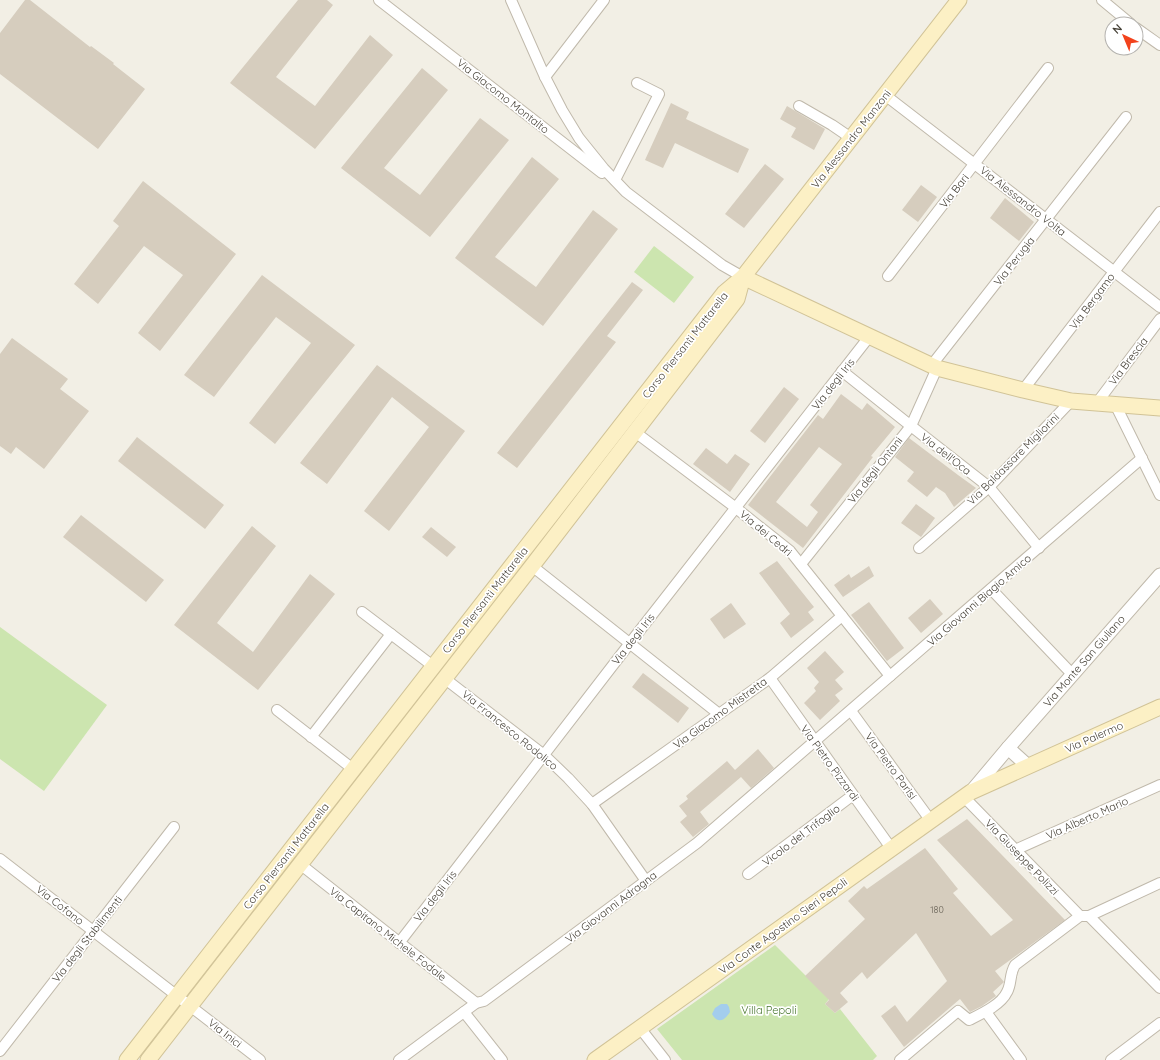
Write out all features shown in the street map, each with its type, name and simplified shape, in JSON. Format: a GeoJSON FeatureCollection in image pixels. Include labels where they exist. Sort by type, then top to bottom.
{"type":"FeatureCollection","features":[{"type":"Feature","properties":{"kind":"main road","name":"Via Alessandro Manzoni"},"geometry":{"type":"LineString","coordinates":[[743,277],[959,0]]}},
{"type":"Feature","properties":{"kind":"main road"},"geometry":{"type":"LineString","coordinates":[[743,277],[934,367],[1070,401],[1116,406],[1160,408]]}},
{"type":"Feature","properties":{"kind":"main road","name":"Corso Piersanti Mattarella"},"geometry":{"type":"LineString","coordinates":[[148,1060],[737,300],[743,277]]}},
{"type":"Feature","properties":{"kind":"main road","name":"Corso Piersanti Mattarella"},"geometry":{"type":"LineString","coordinates":[[127,1060],[724,293],[743,277]]}},
{"type":"Feature","properties":{"kind":"main road","name":"Via Palermo"},"geometry":{"type":"LineString","coordinates":[[1028,766],[1160,707]]}},
{"type":"Feature","properties":{"kind":"main road","name":"Via Conte Agostino Sieri Pepoli"},"geometry":{"type":"LineString","coordinates":[[595,1060],[967,794],[1028,766]]}},
{"type":"Feature","properties":{"kind":"street","name":"Via Giacomo Montalto"},"geometry":{"type":"LineString","coordinates":[[379,0],[626,192]]}},
{"type":"Feature","properties":{"kind":"street"},"geometry":{"type":"LineString","coordinates":[[512,0],[545,77],[562,110],[579,138],[604,169],[626,192],[722,265],[743,277]]}},
{"type":"Feature","properties":{"kind":"street"},"geometry":{"type":"LineString","coordinates":[[545,77],[604,0]]}},
{"type":"Feature","properties":{"kind":"street"},"geometry":{"type":"LineString","coordinates":[[1102,0],[1121,16]]}},
{"type":"Feature","properties":{"kind":"street"},"geometry":{"type":"LineString","coordinates":[[1144,34],[1160,45]]}},
{"type":"Feature","properties":{"kind":"street","name":"Via Bari"},"geometry":{"type":"LineString","coordinates":[[888,276],[1048,68]]}},
{"type":"Feature","properties":{"kind":"street"},"geometry":{"type":"LineString","coordinates":[[615,180],[659,94],[637,83]]}},
{"type":"Feature","properties":{"kind":"street","name":"Via Alessandro Volta"},"geometry":{"type":"LineString","coordinates":[[885,95],[1160,307]]}},
{"type":"Feature","properties":{"kind":"street"},"geometry":{"type":"LineString","coordinates":[[799,106],[851,138]]}},
{"type":"Feature","properties":{"kind":"street","name":"Via Perugia"},"geometry":{"type":"LineString","coordinates":[[934,367],[1046,219],[1126,117]]}},
{"type":"Feature","properties":{"kind":"street","name":"Via Bergamo"},"geometry":{"type":"LineString","coordinates":[[1023,390],[1160,212]]}},
{"type":"Feature","properties":{"kind":"street","name":"Via Brescia"},"geometry":{"type":"LineString","coordinates":[[1096,404],[1160,319]]}},
{"type":"Feature","properties":{"kind":"street","name":"Via degli Iris"},"geometry":{"type":"LineString","coordinates":[[399,943],[869,336]]}},
{"type":"Feature","properties":{"kind":"street","name":"Via degli Ontani"},"geometry":{"type":"LineString","coordinates":[[801,564],[910,426],[934,367]]}},
{"type":"Feature","properties":{"kind":"street","name":"Via dell'Oca"},"geometry":{"type":"LineString","coordinates":[[842,371],[989,487],[1039,548]]}},
{"type":"Feature","properties":{"kind":"street","name":"Via Baldassare Migliorini"},"geometry":{"type":"LineString","coordinates":[[919,548],[989,487],[1070,401]]}},
{"type":"Feature","properties":{"kind":"street"},"geometry":{"type":"LineString","coordinates":[[1116,406],[1160,495]]}},
{"type":"Feature","properties":{"kind":"street","name":"Via dei Cedri"},"geometry":{"type":"LineString","coordinates":[[635,432],[736,508],[790,551],[890,676]]}},
{"type":"Feature","properties":{"kind":"street","name":"Via Giovanni Biagio Amico"},"geometry":{"type":"LineString","coordinates":[[815,741],[1142,458]]}},
{"type":"Feature","properties":{"kind":"street"},"geometry":{"type":"LineString","coordinates":[[591,464],[603,473]]}},
{"type":"Feature","properties":{"kind":"street"},"geometry":{"type":"LineString","coordinates":[[532,566],[719,714]]}},
{"type":"Feature","properties":{"kind":"street","name":"Via Monte San Giuliano"},"geometry":{"type":"LineString","coordinates":[[1008,748],[1160,575]]}},
{"type":"Feature","properties":{"kind":"street"},"geometry":{"type":"LineString","coordinates":[[991,589],[1072,674]]}},
{"type":"Feature","properties":{"kind":"street"},"geometry":{"type":"LineString","coordinates":[[362,612],[433,666]]}},
{"type":"Feature","properties":{"kind":"street","name":"Via Giacomo Mistretta"},"geometry":{"type":"LineString","coordinates":[[592,804],[770,678],[842,616]]}},
{"type":"Feature","properties":{"kind":"street"},"geometry":{"type":"LineString","coordinates":[[311,737],[391,634]]}},
{"type":"Feature","properties":{"kind":"street","name":"Via Francesco Rodolico"},"geometry":{"type":"LineString","coordinates":[[444,678],[544,755],[568,778],[592,804],[646,881]]}},
{"type":"Feature","properties":{"kind":"street","name":"Via Pietro Pizzardi"},"geometry":{"type":"LineString","coordinates":[[770,678],[891,848]]}},
{"type":"Feature","properties":{"kind":"street"},"geometry":{"type":"LineString","coordinates":[[277,710],[353,770]]}},
{"type":"Feature","properties":{"kind":"street","name":"Via Pietro Parisi"},"geometry":{"type":"LineString","coordinates":[[850,711],[930,821]]}},
{"type":"Feature","properties":{"kind":"street","name":"Via Giovanni Adragna"},"geometry":{"type":"LineString","coordinates":[[398,1060],[464,1012],[476,1004],[484,1001],[697,843],[815,741]]}},
{"type":"Feature","properties":{"kind":"street"},"geometry":{"type":"LineString","coordinates":[[1008,748],[1028,766]]}},
{"type":"Feature","properties":{"kind":"street","name":"Via Conte Agostino Sieri Pepoli"},"geometry":{"type":"LineString","coordinates":[[967,794],[1008,748]]}},
{"type":"Feature","properties":{"kind":"street","name":"Via Alberto Mario"},"geometry":{"type":"LineString","coordinates":[[1015,850],[1160,785]]}},
{"type":"Feature","properties":{"kind":"street","name":"Via Giuseppe Polizzi"},"geometry":{"type":"LineString","coordinates":[[967,794],[1015,850],[1160,988]]}},
{"type":"Feature","properties":{"kind":"street","name":"Vicolo del Trifoglio"},"geometry":{"type":"LineString","coordinates":[[748,874],[853,795]]}},
{"type":"Feature","properties":{"kind":"street","name":"Via degli Stabilimenti"},"geometry":{"type":"LineString","coordinates":[[0,1051],[174,827]]}},
{"type":"Feature","properties":{"kind":"street","name":"Via Cofano"},"geometry":{"type":"LineString","coordinates":[[0,859],[190,1006]]}},
{"type":"Feature","properties":{"kind":"street","name":"Via Capitano Michele Fodale"},"geometry":{"type":"LineString","coordinates":[[300,864],[476,1004]]}},
{"type":"Feature","properties":{"kind":"street"},"geometry":{"type":"LineString","coordinates":[[900,1060],[958,1011],[969,1020],[986,1012],[1002,1000],[1008,991],[1012,970],[1015,965],[1085,916],[1160,883]]}},
{"type":"Feature","properties":{"kind":"street","name":"Via Inici"},"geometry":{"type":"LineString","coordinates":[[190,1006],[260,1060]]}},
{"type":"Feature","properties":{"kind":"street"},"geometry":{"type":"LineString","coordinates":[[464,1012],[502,1060]]}},
{"type":"Feature","properties":{"kind":"street"},"geometry":{"type":"LineString","coordinates":[[986,1012],[1021,1060]]}},
{"type":"Feature","properties":{"kind":"street"},"geometry":{"type":"LineString","coordinates":[[1111,1060],[1160,1023]]}},
{"type":"Feature","properties":{"kind":"street"},"geometry":{"type":"LineString","coordinates":[[640,1028],[663,1060]]}},
{"type":"Feature","properties":{"kind":"green space"},"geometry":{"type":"Polygon","coordinates":[[[654,246],[694,277],[674,303],[634,272],[654,246]]]}},
{"type":"Feature","properties":{"kind":"green space"},"geometry":{"type":"Polygon","coordinates":[[[0,627],[107,705],[44,791],[0,759],[0,627]]]}},
{"type":"Feature","properties":{"kind":"green space","name":"Villa Pepoli"},"geometry":{"type":"Polygon","coordinates":[[[775,945],[829,999],[825,1004],[835,1013],[840,1009],[877,1056],[873,1060],[682,1060],[657,1029],[775,945]]]}},
{"type":"Feature","properties":{"kind":"water"},"geometry":{"type":"Polygon","coordinates":[[[721,1004],[727,1004],[730,1012],[724,1019],[719,1020],[712,1014],[715,1008],[721,1004]]]}},
{"type":"Feature","properties":{"kind":"building"},"geometry":{"type":"Polygon","coordinates":[[[25,0],[30,0],[90,47],[91,46],[114,63],[113,64],[145,89],[98,149],[0,74],[0,33],[25,0]]]}},
{"type":"Feature","properties":{"kind":"building"},"geometry":{"type":"Polygon","coordinates":[[[298,0],[327,0],[333,5],[276,77],[315,106],[370,35],[393,55],[315,149],[230,83],[298,0]]]}},
{"type":"Feature","properties":{"kind":"building"},"geometry":{"type":"Polygon","coordinates":[[[422,68],[448,90],[384,168],[420,195],[480,118],[509,140],[430,237],[341,168],[422,68]]]}},
{"type":"Feature","properties":{"kind":"building"},"geometry":{"type":"Polygon","coordinates":[[[671,103],[689,112],[686,119],[749,149],[738,173],[675,143],[663,168],[645,160],[671,103]]]}},
{"type":"Feature","properties":{"kind":"building"},"geometry":{"type":"Polygon","coordinates":[[[787,106],[825,129],[814,150],[791,137],[796,128],[780,119],[787,106]]]}},
{"type":"Feature","properties":{"kind":"building"},"geometry":{"type":"Polygon","coordinates":[[[532,157],[559,179],[495,257],[536,287],[593,210],[618,229],[543,326],[455,258],[532,157]]]}},
{"type":"Feature","properties":{"kind":"building"},"geometry":{"type":"Polygon","coordinates":[[[765,164],[784,179],[744,228],[725,214],[765,164]]]}},
{"type":"Feature","properties":{"kind":"building"},"geometry":{"type":"Polygon","coordinates":[[[143,181],[236,254],[160,351],[138,333],[183,275],[144,246],[98,304],[74,284],[119,226],[113,221],[143,181]]]}},
{"type":"Feature","properties":{"kind":"building"},"geometry":{"type":"Polygon","coordinates":[[[921,185],[937,197],[918,222],[902,210],[921,185]]]}},
{"type":"Feature","properties":{"kind":"building"},"geometry":{"type":"Polygon","coordinates":[[[1005,198],[1034,222],[1019,241],[990,218],[1005,198]]]}},
{"type":"Feature","properties":{"kind":"building"},"geometry":{"type":"Polygon","coordinates":[[[262,275],[355,345],[275,444],[249,423],[311,343],[276,317],[214,397],[184,375],[262,275]]]}},
{"type":"Feature","properties":{"kind":"building"},"geometry":{"type":"Polygon","coordinates":[[[632,282],[643,290],[607,336],[616,342],[517,468],[497,453],[632,282]]]}},
{"type":"Feature","properties":{"kind":"building"},"geometry":{"type":"Polygon","coordinates":[[[12,338],[68,379],[60,389],[89,411],[44,469],[16,447],[11,454],[0,446],[0,354],[12,338]]]}},
{"type":"Feature","properties":{"kind":"building"},"geometry":{"type":"Polygon","coordinates":[[[377,365],[465,431],[389,531],[364,511],[429,427],[392,397],[327,484],[300,463],[377,365]]]}},
{"type":"Feature","properties":{"kind":"building"},"geometry":{"type":"Polygon","coordinates":[[[784,387],[799,399],[765,443],[750,431],[784,387]]]}},
{"type":"Feature","properties":{"kind":"building"},"geometry":{"type":"Polygon","coordinates":[[[841,394],[862,410],[867,403],[895,427],[871,456],[873,457],[803,548],[748,505],[818,415],[823,419],[841,394]],[[819,447],[776,502],[807,527],[818,512],[810,505],[842,464],[819,447]]]}},
{"type":"Feature","properties":{"kind":"building"},"geometry":{"type":"Polygon","coordinates":[[[137,437],[224,505],[205,529],[118,461],[137,437]]]}},
{"type":"Feature","properties":{"kind":"building"},"geometry":{"type":"Polygon","coordinates":[[[909,438],[976,488],[954,507],[945,493],[936,487],[927,497],[907,481],[914,472],[895,457],[909,438]]]}},
{"type":"Feature","properties":{"kind":"building"},"geometry":{"type":"Polygon","coordinates":[[[706,448],[727,464],[735,454],[750,464],[730,492],[693,464],[706,448]]]}},
{"type":"Feature","properties":{"kind":"building"},"geometry":{"type":"Polygon","coordinates":[[[916,504],[935,518],[921,537],[901,523],[916,504]]]}},
{"type":"Feature","properties":{"kind":"building"},"geometry":{"type":"Polygon","coordinates":[[[81,515],[164,580],[146,602],[63,537],[81,515]]]}},
{"type":"Feature","properties":{"kind":"building"},"geometry":{"type":"Polygon","coordinates":[[[252,526],[276,546],[217,623],[253,652],[310,574],[335,594],[258,690],[174,625],[252,526]]]}},
{"type":"Feature","properties":{"kind":"building"},"geometry":{"type":"Polygon","coordinates":[[[431,527],[456,547],[447,557],[422,537],[431,527]]]}},
{"type":"Feature","properties":{"kind":"building"},"geometry":{"type":"Polygon","coordinates":[[[777,561],[814,607],[808,612],[814,620],[791,638],[780,623],[790,614],[759,573],[777,561]]]}},
{"type":"Feature","properties":{"kind":"building"},"geometry":{"type":"Polygon","coordinates":[[[869,566],[874,576],[843,597],[834,585],[849,574],[851,578],[869,566]]]}},
{"type":"Feature","properties":{"kind":"building"},"geometry":{"type":"Polygon","coordinates":[[[930,599],[943,614],[921,633],[908,618],[930,599]]]}},
{"type":"Feature","properties":{"kind":"building"},"geometry":{"type":"Polygon","coordinates":[[[869,602],[904,648],[887,661],[851,615],[869,602]]]}},
{"type":"Feature","properties":{"kind":"building"},"geometry":{"type":"Polygon","coordinates":[[[731,603],[746,624],[724,639],[710,619],[731,603]]]}},
{"type":"Feature","properties":{"kind":"building"},"geometry":{"type":"Polygon","coordinates":[[[825,651],[844,672],[835,680],[843,689],[835,695],[840,701],[820,720],[804,703],[816,691],[814,688],[819,682],[807,668],[825,651]]]}},
{"type":"Feature","properties":{"kind":"building"},"geometry":{"type":"Polygon","coordinates":[[[643,673],[689,708],[678,723],[632,687],[643,673]]]}},
{"type":"Feature","properties":{"kind":"building"},"geometry":{"type":"Polygon","coordinates":[[[758,749],[774,768],[751,788],[741,777],[700,812],[709,824],[693,837],[680,822],[687,816],[679,806],[688,799],[686,796],[727,761],[735,770],[758,749]]]}},
{"type":"Feature","properties":{"kind":"building"},"geometry":{"type":"Polygon","coordinates":[[[967,819],[1065,920],[995,971],[1004,982],[993,992],[996,996],[970,1012],[960,999],[904,1047],[881,1016],[895,1005],[907,1022],[947,981],[916,933],[867,979],[862,972],[840,993],[848,1002],[835,1013],[825,1004],[829,1000],[805,976],[865,919],[848,901],[864,886],[867,889],[925,848],[958,889],[953,893],[991,936],[1013,920],[937,840],[967,819]]]}}]}
